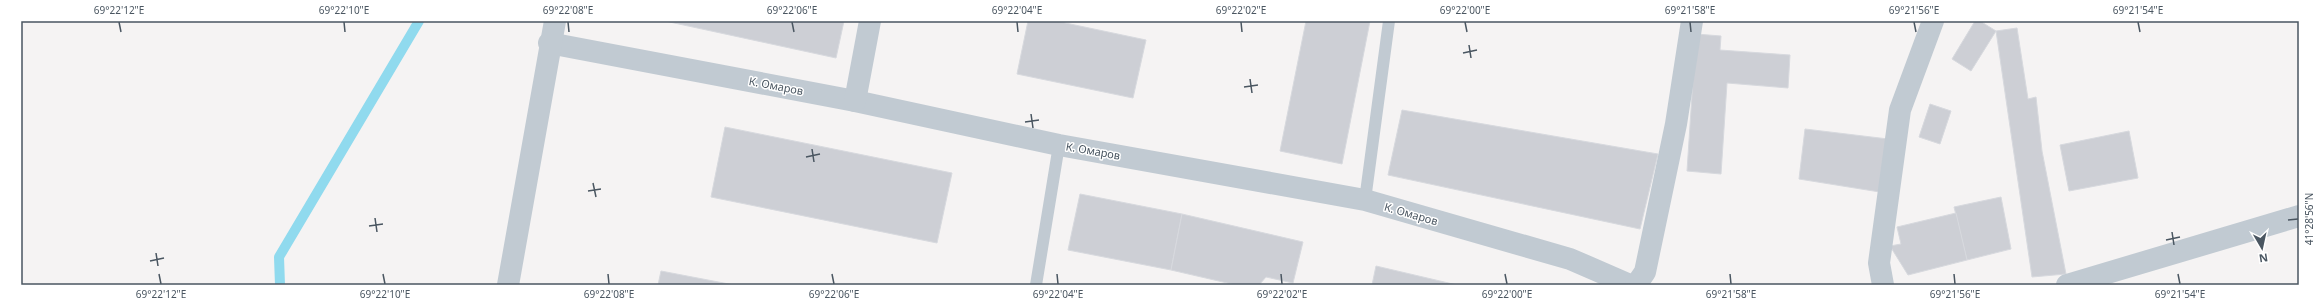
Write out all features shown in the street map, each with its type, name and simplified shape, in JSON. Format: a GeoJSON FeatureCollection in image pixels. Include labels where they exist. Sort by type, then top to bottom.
{"type":"FeatureCollection","features":[{"type":"Feature","properties":{"kind":"street"},"geometry":{"type":"LineString","coordinates":[[508,285],[554,21]]}},
{"type":"Feature","properties":{"kind":"street"},"geometry":{"type":"LineString","coordinates":[[854,101],[870,21]]}},
{"type":"Feature","properties":{"kind":"street"},"geometry":{"type":"LineString","coordinates":[[1636,285],[1645,272],[1676,124],[1692,21]]}},
{"type":"Feature","properties":{"kind":"street"},"geometry":{"type":"LineString","coordinates":[[1883,285],[1879,263],[1900,110],[1933,21]]}},
{"type":"Feature","properties":{"kind":"street","name":"К. Омаров"},"geometry":{"type":"LineString","coordinates":[[549,43],[854,101],[1059,145],[1365,200],[1570,259],[1630,285]]}},
{"type":"Feature","properties":{"kind":"street"},"geometry":{"type":"LineString","coordinates":[[2067,285],[2299,216]]}},
{"type":"Feature","properties":{"kind":"lane"},"geometry":{"type":"LineString","coordinates":[[1365,200],[1389,21]]}},
{"type":"Feature","properties":{"kind":"lane"},"geometry":{"type":"LineString","coordinates":[[1036,285],[1059,145]]}},
{"type":"Feature","properties":{"kind":"building"},"geometry":{"type":"Polygon","coordinates":[[[665,21],[844,21],[836,58],[665,21]]]}},
{"type":"Feature","properties":{"kind":"building"},"geometry":{"type":"Polygon","coordinates":[[[1028,21],[1056,21],[1146,40],[1133,98],[1017,74],[1028,21]]]}},
{"type":"Feature","properties":{"kind":"building"},"geometry":{"type":"Polygon","coordinates":[[[1306,21],[1370,21],[1342,164],[1280,151],[1306,21]]]}},
{"type":"Feature","properties":{"kind":"building"},"geometry":{"type":"Polygon","coordinates":[[[1975,21],[1980,21],[1996,31],[1971,71],[1952,59],[1975,21]]]}},
{"type":"Feature","properties":{"kind":"building"},"geometry":{"type":"Polygon","coordinates":[[[2017,28],[2028,99],[2036,97],[2042,151],[2066,274],[2032,277],[1996,31],[2017,28]]]}},
{"type":"Feature","properties":{"kind":"building"},"geometry":{"type":"Polygon","coordinates":[[[1696,34],[1721,36],[1720,50],[1790,55],[1788,88],[1727,83],[1721,174],[1687,171],[1696,34]]]}},
{"type":"Feature","properties":{"kind":"building"},"geometry":{"type":"Polygon","coordinates":[[[1930,104],[1951,111],[1940,144],[1919,137],[1930,104]]]}},
{"type":"Feature","properties":{"kind":"building"},"geometry":{"type":"Polygon","coordinates":[[[1402,110],[1658,154],[1640,229],[1388,175],[1402,110]]]}},
{"type":"Feature","properties":{"kind":"building"},"geometry":{"type":"Polygon","coordinates":[[[725,127],[952,173],[937,243],[711,197],[725,127]]]}},
{"type":"Feature","properties":{"kind":"building"},"geometry":{"type":"Polygon","coordinates":[[[1805,129],[1888,139],[1886,193],[1799,179],[1805,129]]]}},
{"type":"Feature","properties":{"kind":"building"},"geometry":{"type":"Polygon","coordinates":[[[2129,131],[2138,178],[2069,191],[2060,145],[2129,131]]]}},
{"type":"Feature","properties":{"kind":"building"},"geometry":{"type":"Polygon","coordinates":[[[1080,194],[1182,214],[1171,270],[1068,250],[1080,194]]]}},
{"type":"Feature","properties":{"kind":"building"},"geometry":{"type":"Polygon","coordinates":[[[2001,197],[2011,249],[1967,260],[1954,207],[2001,197]]]}},
{"type":"Feature","properties":{"kind":"building"},"geometry":{"type":"Polygon","coordinates":[[[1956,213],[1967,260],[1908,275],[1890,246],[1901,244],[1897,227],[1956,213]]]}},
{"type":"Feature","properties":{"kind":"building"},"geometry":{"type":"Polygon","coordinates":[[[1182,214],[1303,242],[1293,283],[1266,277],[1259,285],[1236,285],[1171,270],[1182,214]]]}},
{"type":"Feature","properties":{"kind":"building"},"geometry":{"type":"Polygon","coordinates":[[[1376,266],[1457,285],[1372,285],[1376,266]]]}},
{"type":"Feature","properties":{"kind":"building"},"geometry":{"type":"Polygon","coordinates":[[[661,271],[734,285],[658,285],[661,271]]]}},
{"type":"Feature","properties":{"kind":"waterway"},"geometry":{"type":"LineString","coordinates":[[280,285],[279,257],[419,21]]}}]}
